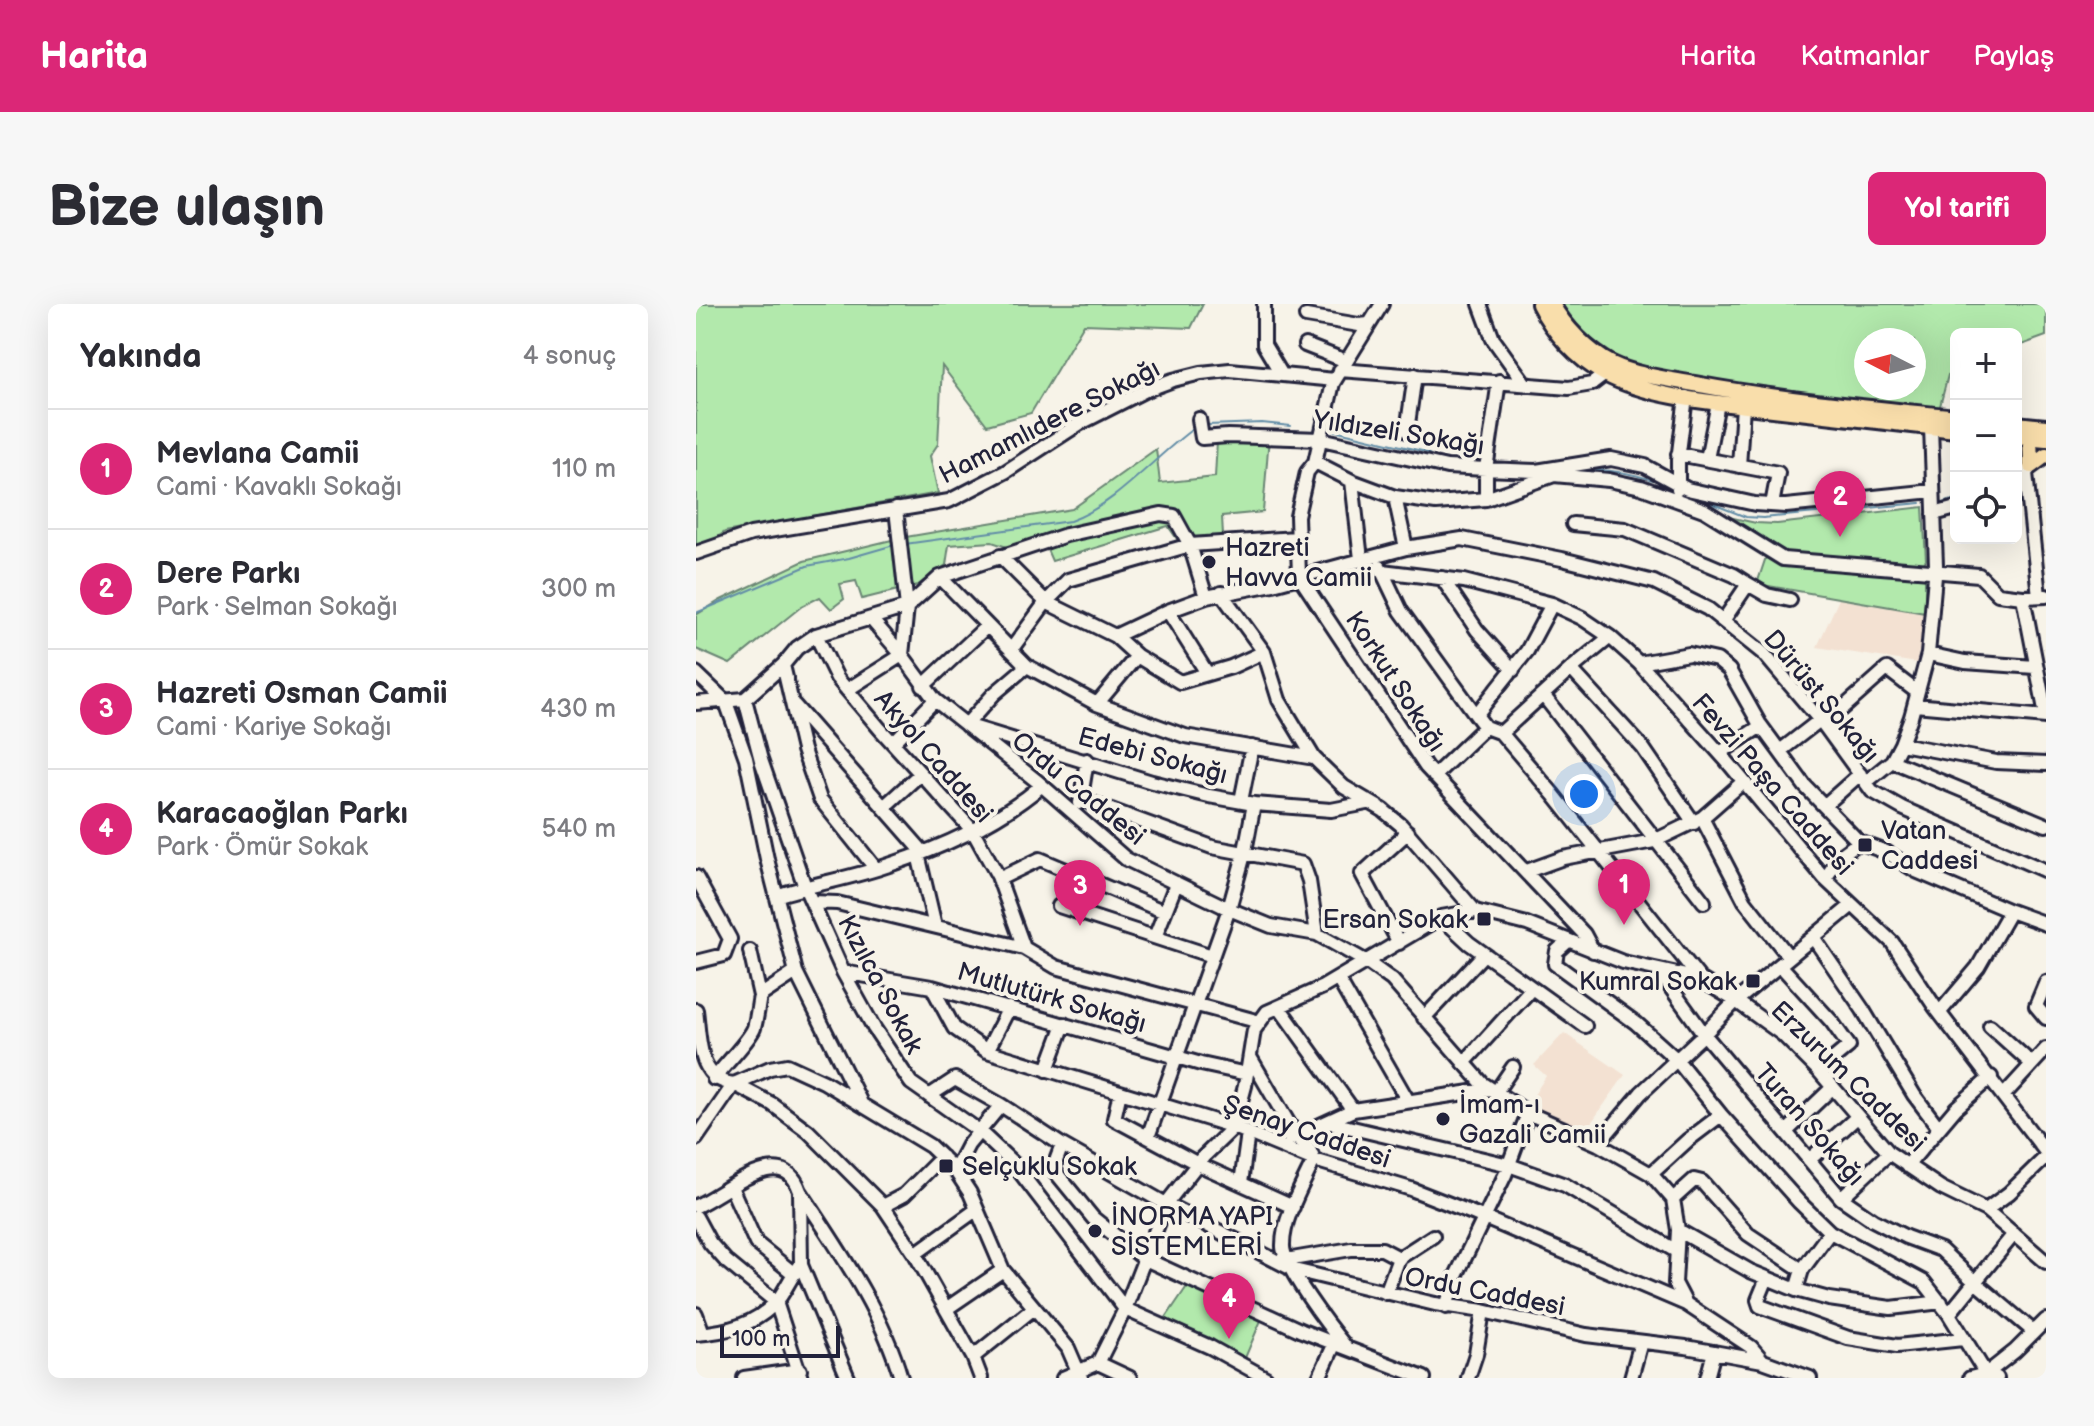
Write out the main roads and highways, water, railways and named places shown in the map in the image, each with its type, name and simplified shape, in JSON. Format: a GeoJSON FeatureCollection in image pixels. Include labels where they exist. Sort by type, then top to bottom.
{"type":"FeatureCollection","features":[{"type":"Feature","properties":{"kind":"main road"},"geometry":{"type":"LineString","coordinates":[[1539,304],[1550,327],[1605,374],[1634,385],[1743,406],[1931,421],[1950,418]]}},
{"type":"Feature","properties":{"kind":"main road"},"geometry":{"type":"LineString","coordinates":[[1552,304],[1560,319],[1582,340],[1611,363],[1635,373],[1734,392],[1931,421],[1950,428]]}},
{"type":"Feature","properties":{"kind":"main road"},"geometry":{"type":"LineString","coordinates":[[2022,425],[2046,427]]}},
{"type":"Feature","properties":{"kind":"main road"},"geometry":{"type":"LineString","coordinates":[[2046,439],[2023,437],[2031,466],[2046,455]]}},
{"type":"Feature","properties":{"kind":"waterway"},"geometry":{"type":"LineString","coordinates":[[1207,425],[1262,423],[1291,426]]}},
{"type":"Feature","properties":{"kind":"waterway"},"geometry":{"type":"LineString","coordinates":[[905,544],[1070,521],[1103,504],[1194,428]]}},
{"type":"Feature","properties":{"kind":"waterway"},"geometry":{"type":"LineString","coordinates":[[1330,429],[1426,452],[1435,458]]}},
{"type":"Feature","properties":{"kind":"waterway"},"geometry":{"type":"LineString","coordinates":[[1579,471],[1613,471],[1667,484]]}},
{"type":"Feature","properties":{"kind":"waterway"},"geometry":{"type":"LineString","coordinates":[[1695,497],[1746,517],[1763,518],[1921,503]]}},
{"type":"Feature","properties":{"kind":"waterway"},"geometry":{"type":"LineString","coordinates":[[1940,504],[1950,501]]}},
{"type":"Feature","properties":{"kind":"waterway"},"geometry":{"type":"LineString","coordinates":[[696,613],[807,566],[894,545]]}},
{"type":"Feature","properties":{"kind":"place","name":"Dere Parkı"},"geometry":{"type":"Point","coordinates":[1840,537]}},
{"type":"Feature","properties":{"kind":"place","name":"Hazreti Havva Camii"},"geometry":{"type":"Point","coordinates":[1209,562]}},
{"type":"Feature","properties":{"kind":"place","name":"Vatan Caddesi"},"geometry":{"type":"Point","coordinates":[1865,845]}},
{"type":"Feature","properties":{"kind":"place","name":"Ersan Sokak"},"geometry":{"type":"Point","coordinates":[1484,919]}},
{"type":"Feature","properties":{"kind":"place","name":"Mevlana Camii"},"geometry":{"type":"Point","coordinates":[1624,925]}},
{"type":"Feature","properties":{"kind":"place","name":"Hazreti Osman Camii"},"geometry":{"type":"Point","coordinates":[1080,926]}},
{"type":"Feature","properties":{"kind":"place","name":"Kumral Sokak"},"geometry":{"type":"Point","coordinates":[1753,981]}},
{"type":"Feature","properties":{"kind":"place","name":"İmam-ı Gazali Camii"},"geometry":{"type":"Point","coordinates":[1443,1119]}},
{"type":"Feature","properties":{"kind":"place","name":"Selçuklu Sokak"},"geometry":{"type":"Point","coordinates":[946,1166]}},
{"type":"Feature","properties":{"kind":"place","name":"İNORMA YAPI SİSTEMLERİ"},"geometry":{"type":"Point","coordinates":[1095,1231]}},
{"type":"Feature","properties":{"kind":"place","name":"Karacaoğlan Parkı"},"geometry":{"type":"Point","coordinates":[1229,1339]}}]}
